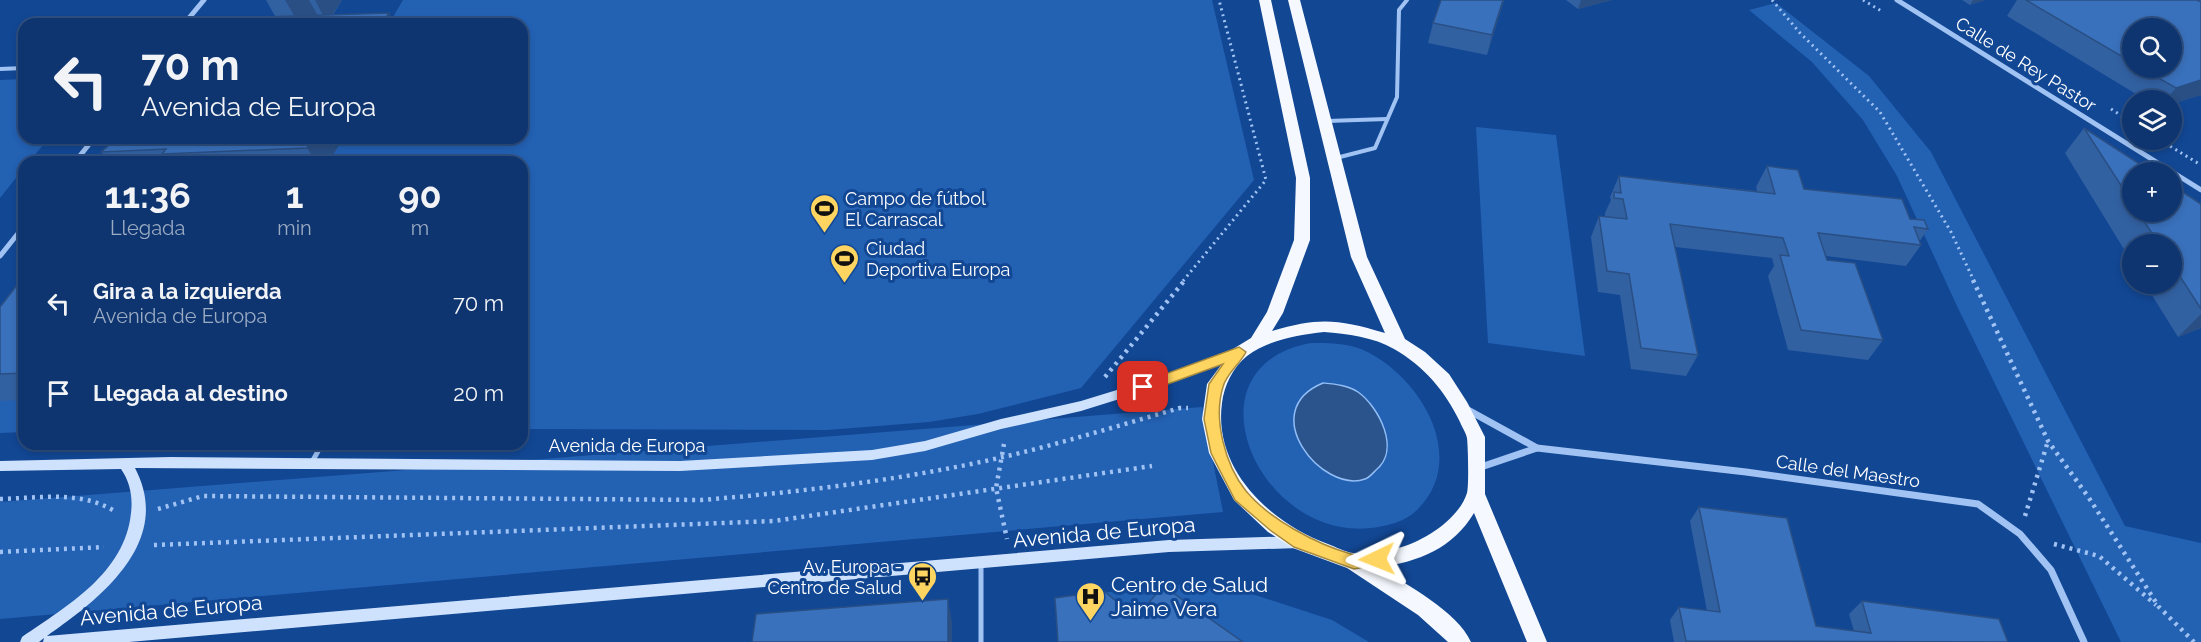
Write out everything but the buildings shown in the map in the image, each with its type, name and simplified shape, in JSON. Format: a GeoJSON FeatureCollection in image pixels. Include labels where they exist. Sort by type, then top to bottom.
{"type":"FeatureCollection","features":[{"type":"Feature","properties":{"kind":"highway"},"geometry":{"type":"LineString","coordinates":[[1257,342],[1275,313],[1302,240],[1303,178],[1265,0]]}},
{"type":"Feature","properties":{"kind":"highway"},"geometry":{"type":"LineString","coordinates":[[1294,0],[1336,158],[1359,257],[1398,343]]}},
{"type":"Feature","properties":{"kind":"highway"},"geometry":{"type":"LineString","coordinates":[[1461,642],[1453,632],[1408,597],[1354,562],[1300,542],[1275,526],[1240,495],[1218,453],[1211,419],[1216,384],[1239,352],[1257,342],[1300,329],[1324,326],[1349,328],[1398,343],[1419,357],[1443,379],[1476,437],[1478,468],[1476,494],[1537,642]]}},
{"type":"Feature","properties":{"kind":"highway"},"geometry":{"type":"LineString","coordinates":[[1354,562],[1400,556],[1441,539],[1461,518],[1476,494]]}},
{"type":"Feature","properties":{"kind":"main road","name":"Avenida de Europa"},"geometry":{"type":"LineString","coordinates":[[0,466],[125,463],[680,466],[781,461],[898,451],[1081,406],[1167,380],[1239,352]]}},
{"type":"Feature","properties":{"kind":"main road"},"geometry":{"type":"LineString","coordinates":[[27,642],[105,582],[125,557],[138,521],[138,494],[136,482],[125,463]]}},
{"type":"Feature","properties":{"kind":"main road","name":"Avenida de Europa"},"geometry":{"type":"LineString","coordinates":[[50,642],[1194,544],[1300,542]]}},
{"type":"Feature","properties":{"kind":"street"},"geometry":{"type":"LineString","coordinates":[[189,18],[204,0]]}},
{"type":"Feature","properties":{"kind":"street","name":"Calle de Rey Pastor"},"geometry":{"type":"LineString","coordinates":[[1897,0],[2201,190]]}},
{"type":"Feature","properties":{"kind":"street"},"geometry":{"type":"LineString","coordinates":[[80,156],[89,144]]}},
{"type":"Feature","properties":{"kind":"street"},"geometry":{"type":"LineString","coordinates":[[0,256],[18,234]]}},
{"type":"Feature","properties":{"kind":"street","name":"Calle del Maestro"},"geometry":{"type":"LineString","coordinates":[[1461,407],[1537,448],[1746,472],[1978,504],[2019,534],[2051,570],[2084,642]]}},
{"type":"Feature","properties":{"kind":"street","name":"Calle del Maestro"},"geometry":{"type":"LineString","coordinates":[[1478,468],[1537,448]]}},
{"type":"Feature","properties":{"kind":"lane"},"geometry":{"type":"LineString","coordinates":[[1336,158],[1375,148],[1397,97],[1399,10],[1407,0]]}},
{"type":"Feature","properties":{"kind":"lane"},"geometry":{"type":"LineString","coordinates":[[0,69],[18,68]]}},
{"type":"Feature","properties":{"kind":"lane"},"geometry":{"type":"LineString","coordinates":[[1325,121],[1387,119]]}},
{"type":"Feature","properties":{"kind":"lane"},"geometry":{"type":"LineString","coordinates":[[311,465],[319,450]]}},
{"type":"Feature","properties":{"kind":"lane"},"geometry":{"type":"LineString","coordinates":[[981,563],[981,642]]}},
{"type":"Feature","properties":{"kind":"path"},"geometry":{"type":"LineString","coordinates":[[1081,406],[1266,180],[1219,0]]}},
{"type":"Feature","properties":{"kind":"path"},"geometry":{"type":"LineString","coordinates":[[1772,0],[1800,33],[1880,112],[1952,232],[2048,441],[2089,498],[2159,607]]}},
{"type":"Feature","properties":{"kind":"path"},"geometry":{"type":"LineString","coordinates":[[2176,150],[2201,165]]}},
{"type":"Feature","properties":{"kind":"path"},"geometry":{"type":"LineString","coordinates":[[1001,424],[1005,447],[996,488],[1007,530],[1009,560]]}},
{"type":"Feature","properties":{"kind":"path"},"geometry":{"type":"LineString","coordinates":[[2048,441],[2019,534],[2099,556],[2159,607],[2194,642]]}},
{"type":"Feature","properties":{"kind":"path"},"geometry":{"type":"LineString","coordinates":[[0,552],[774,521],[1152,466]]}},
{"type":"Feature","properties":{"kind":"shaded area","name":"Ciudad Deportiva Europa"},"geometry":{"type":"Polygon","coordinates":[[[403,0],[1212,0],[1254,180],[1081,388],[978,414],[929,422],[827,430],[528,429],[528,156],[124,156],[132,144],[528,144],[528,18],[392,18],[403,0]]]}},
{"type":"Feature","properties":{"kind":"shaded area"},"geometry":{"type":"Polygon","coordinates":[[[1776,3],[1869,76],[1931,152],[2125,526],[2201,543],[2201,642],[2121,642],[1957,306],[1897,176],[1863,120],[1812,62],[1749,10],[1776,3]]]}},
{"type":"Feature","properties":{"kind":"shaded area"},"geometry":{"type":"Polygon","coordinates":[[[18,79],[18,144],[44,144],[34,156],[18,156],[18,176],[0,198],[0,80],[18,79]]]}},
{"type":"Feature","properties":{"kind":"shaded area"},"geometry":{"type":"Polygon","coordinates":[[[1476,127],[1556,135],[1585,356],[1488,343],[1476,127]]]}},
{"type":"Feature","properties":{"kind":"shaded area"},"geometry":{"type":"Polygon","coordinates":[[[18,295],[18,432],[0,433],[0,318],[18,295]]]}},
{"type":"Feature","properties":{"kind":"shaded area"},"geometry":{"type":"Polygon","coordinates":[[[1311,343],[1355,347],[1382,361],[1401,377],[1418,397],[1431,419],[1438,442],[1439,466],[1432,489],[1417,510],[1407,518],[1389,525],[1371,528],[1331,525],[1296,508],[1268,481],[1250,449],[1244,415],[1250,383],[1272,358],[1311,343]]]}},
{"type":"Feature","properties":{"kind":"shaded area"},"geometry":{"type":"Polygon","coordinates":[[[1323,383],[1345,386],[1358,392],[1380,418],[1387,440],[1387,451],[1383,462],[1366,478],[1348,480],[1331,474],[1315,463],[1302,447],[1295,430],[1295,412],[1304,396],[1323,383]]]}},
{"type":"Feature","properties":{"kind":"shaded area"},"geometry":{"type":"Polygon","coordinates":[[[1202,407],[1223,512],[0,619],[0,502],[1202,407]]]}},
{"type":"Feature","properties":{"kind":"shaded area"},"geometry":{"type":"Polygon","coordinates":[[[1185,584],[1252,594],[1332,620],[1369,642],[1222,642],[1135,631],[1056,611],[1054,598],[1185,584]]]}},
{"type":"Feature","properties":{"kind":"place","name":"Campo de fútbol El Carrascal"},"geometry":{"type":"Point","coordinates":[824,234]}},
{"type":"Feature","properties":{"kind":"place","name":"Ciudad Deportiva Europa"},"geometry":{"type":"Point","coordinates":[845,284]}},
{"type":"Feature","properties":{"kind":"place","name":"Av. Europa - Centro de Salud"},"geometry":{"type":"Point","coordinates":[923,602]}},
{"type":"Feature","properties":{"kind":"place","name":"Centro de Salud Jaime Vera"},"geometry":{"type":"Point","coordinates":[1090,622]}},
{"type":"Feature","properties":{"kind":"route"},"geometry":{"type":"LineString","coordinates":[[1143,387],[1173,378],[1239,352],[1216,384],[1211,419],[1218,453],[1240,495],[1275,526],[1300,542],[1354,562],[1377,559]]}}]}
